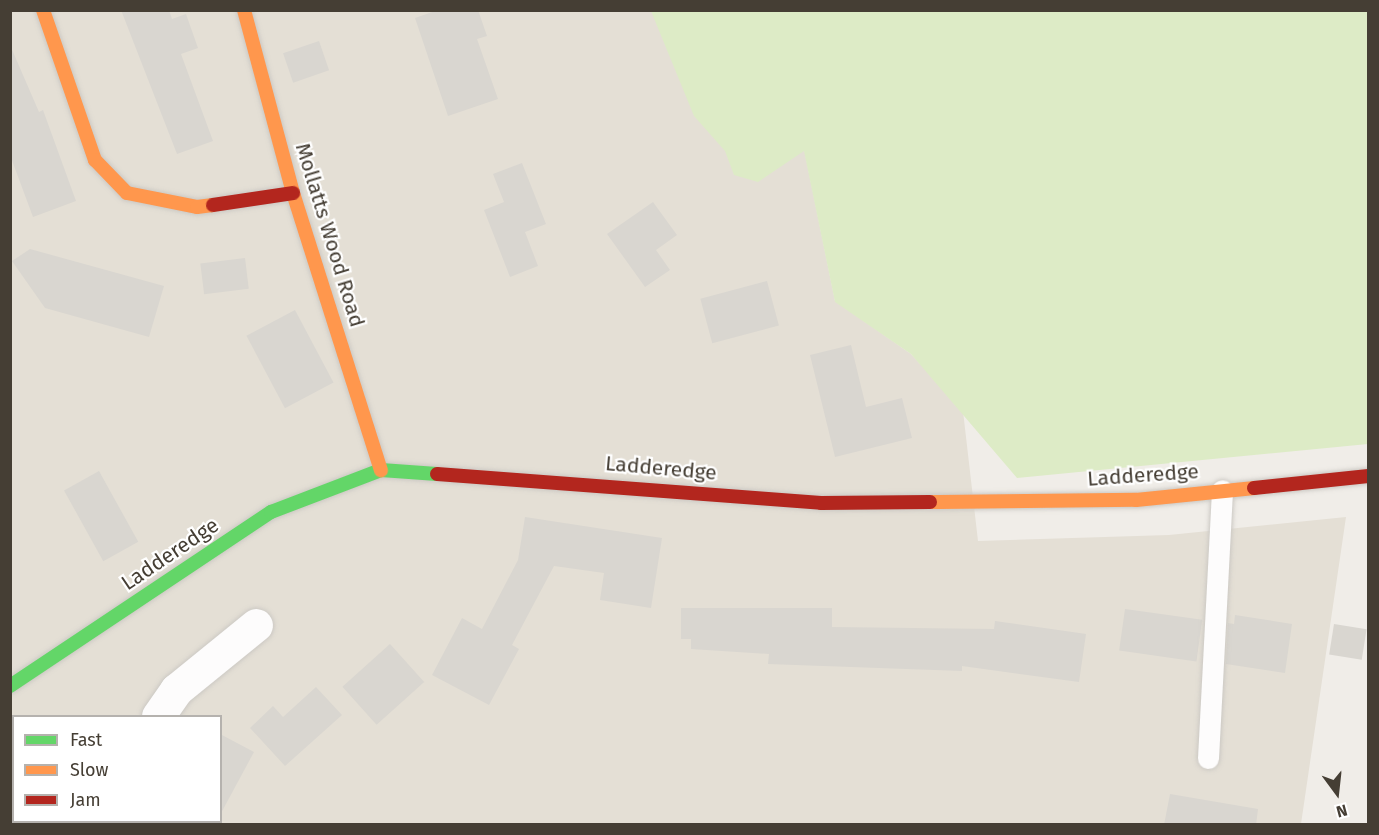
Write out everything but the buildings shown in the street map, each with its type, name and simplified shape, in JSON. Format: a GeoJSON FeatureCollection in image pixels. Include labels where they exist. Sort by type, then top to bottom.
{"type":"FeatureCollection","features":[{"type":"Feature","properties":{"kind":"main road"},"geometry":{"type":"LineString","coordinates":[[43,10],[95,160],[128,193],[197,207],[293,193]]}},
{"type":"Feature","properties":{"kind":"main road","name":"Mollatts Wood Road"},"geometry":{"type":"LineString","coordinates":[[244,10],[293,193],[381,470]]}},
{"type":"Feature","properties":{"kind":"main road","name":"Ladderedge"},"geometry":{"type":"LineString","coordinates":[[10,686],[271,512],[381,470],[821,503],[1136,500],[1368,476]]}},
{"type":"Feature","properties":{"kind":"street"},"geometry":{"type":"LineString","coordinates":[[159,715],[176,690],[256,625]]}},
{"type":"Feature","properties":{"kind":"lane"},"geometry":{"type":"LineString","coordinates":[[1208,758],[1222,490]]}},
{"type":"Feature","properties":{"kind":"shaded area"},"geometry":{"type":"Polygon","coordinates":[[[10,11],[776,11],[835,301],[911,354],[963,411],[978,541],[1169,535],[1346,517],[1301,824],[11,824],[10,11]]]}},
{"type":"Feature","properties":{"kind":"green space"},"geometry":{"type":"Polygon","coordinates":[[[651,11],[1368,11],[1368,444],[1017,478],[911,354],[835,302],[804,151],[758,182],[734,175],[725,151],[694,116],[651,11]]]}},
{"type":"Feature","properties":{"kind":"traffic: fast"},"geometry":{"type":"LineString","coordinates":[[10,686],[271,512],[381,470],[437,474]]}},
{"type":"Feature","properties":{"kind":"traffic: slow"},"geometry":{"type":"LineString","coordinates":[[43,10],[95,160],[127,193],[197,207],[213,205]]}},
{"type":"Feature","properties":{"kind":"traffic: slow"},"geometry":{"type":"LineString","coordinates":[[244,10],[293,193],[381,470]]}},
{"type":"Feature","properties":{"kind":"traffic: slow"},"geometry":{"type":"LineString","coordinates":[[930,502],[1136,500],[1254,488]]}},
{"type":"Feature","properties":{"kind":"traffic: jam"},"geometry":{"type":"LineString","coordinates":[[213,205],[293,193]]}},
{"type":"Feature","properties":{"kind":"traffic: jam"},"geometry":{"type":"LineString","coordinates":[[437,474],[821,503],[930,502]]}},
{"type":"Feature","properties":{"kind":"traffic: jam"},"geometry":{"type":"LineString","coordinates":[[1254,488],[1368,476]]}}]}
